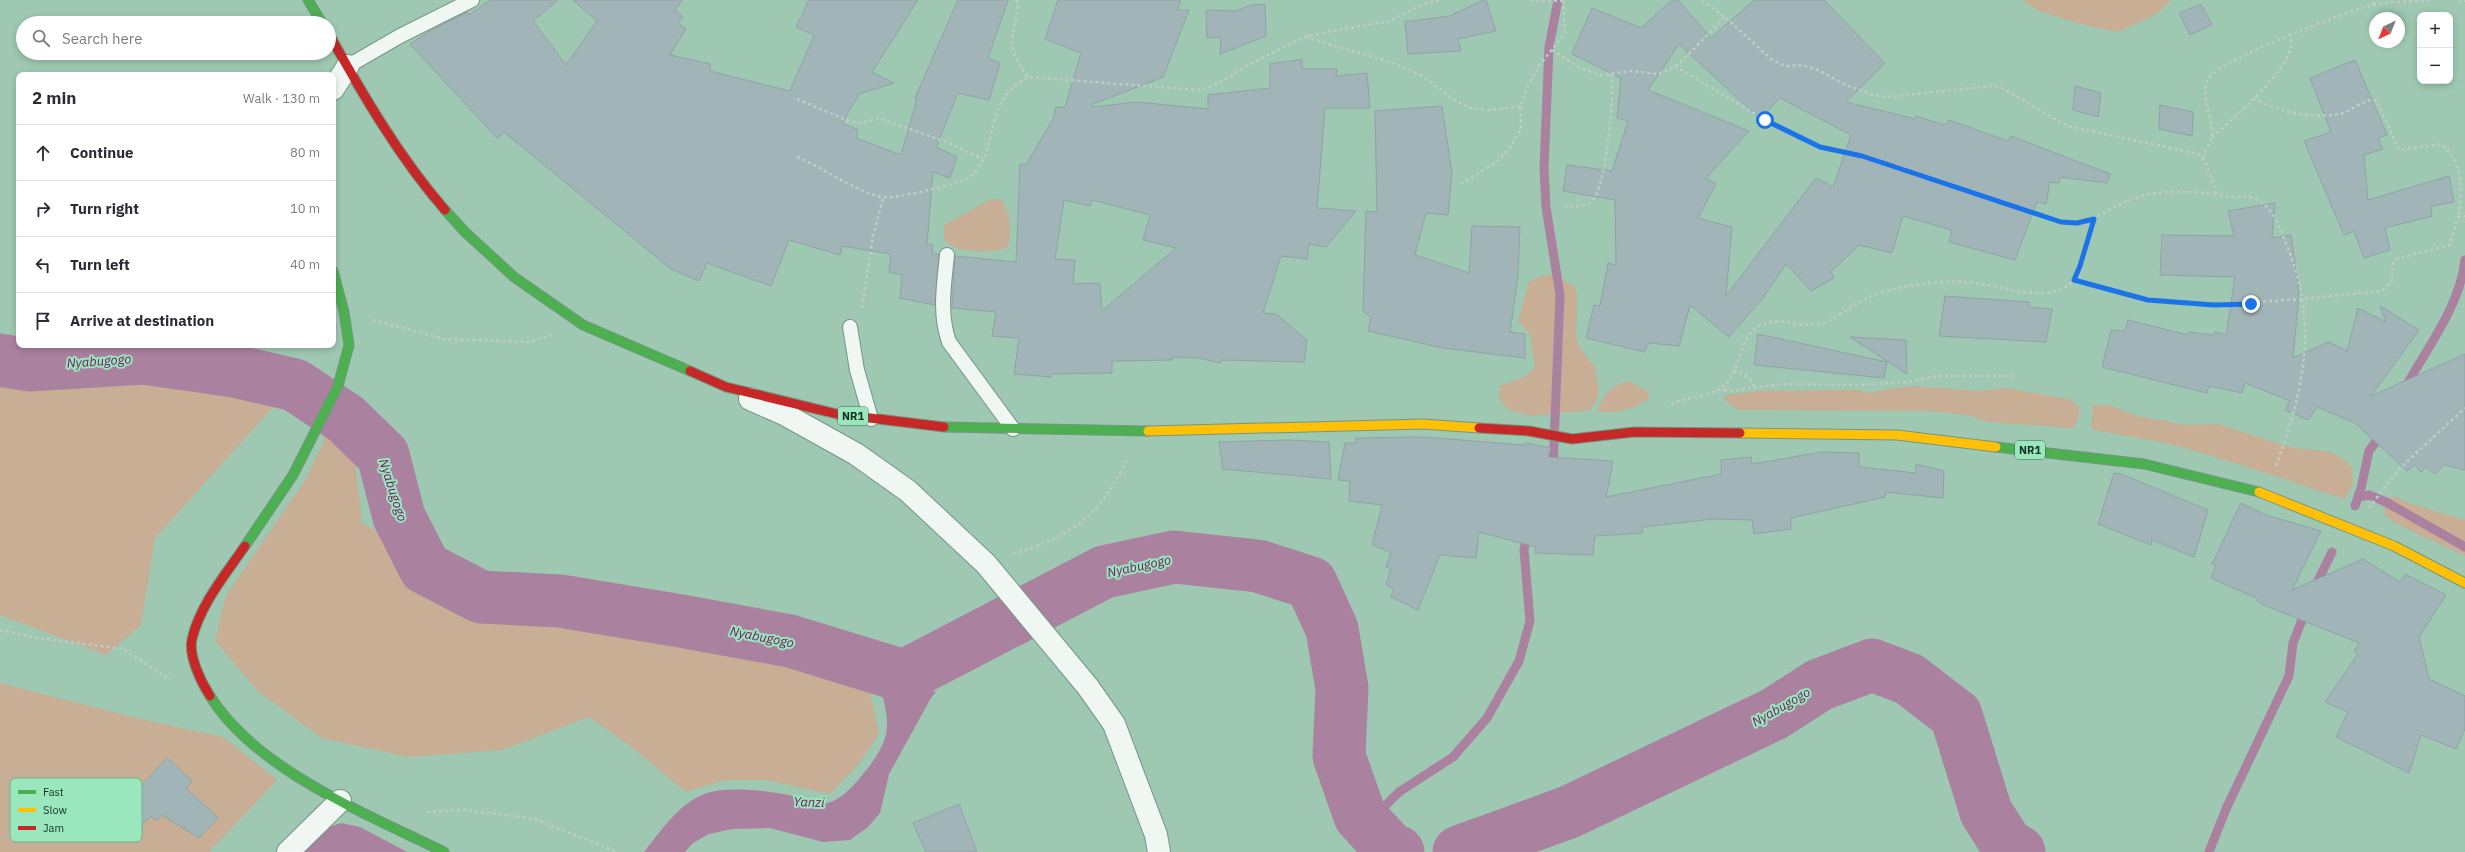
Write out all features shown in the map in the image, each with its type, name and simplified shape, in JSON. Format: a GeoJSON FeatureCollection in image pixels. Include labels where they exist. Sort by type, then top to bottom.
{"type":"FeatureCollection","features":[{"type":"Feature","properties":{"kind":"main road"},"geometry":{"type":"LineString","coordinates":[[308,0],[318,16]]}},
{"type":"Feature","properties":{"kind":"main road","name":"NR1"},"geometry":{"type":"LineString","coordinates":[[336,46],[363,95],[421,182],[465,232],[514,277],[583,325],[726,387],[837,414],[936,427],[1140,431],[1423,424],[1529,431],[1572,439],[1634,432],[1897,435],[2144,464],[2265,494],[2394,546],[2465,584]]}},
{"type":"Feature","properties":{"kind":"main road"},"geometry":{"type":"LineString","coordinates":[[336,290],[339,310],[349,345],[338,386],[293,475],[206,605],[192,640],[197,675],[218,709],[229,723],[276,762],[340,801],[444,852]]}},
{"type":"Feature","properties":{"kind":"street"},"geometry":{"type":"LineString","coordinates":[[336,84],[348,66]]}},
{"type":"Feature","properties":{"kind":"street"},"geometry":{"type":"LineString","coordinates":[[726,387],[784,414],[856,454],[908,492],[986,564],[1065,659],[1114,724],[1156,836],[1159,852]]}},
{"type":"Feature","properties":{"kind":"street"},"geometry":{"type":"LineString","coordinates":[[288,852],[340,801]]}},
{"type":"Feature","properties":{"kind":"lane"},"geometry":{"type":"LineString","coordinates":[[348,66],[400,36],[472,0]]}},
{"type":"Feature","properties":{"kind":"lane"},"geometry":{"type":"LineString","coordinates":[[947,255],[942,310],[943,325],[949,342],[1013,429]]}},
{"type":"Feature","properties":{"kind":"lane"},"geometry":{"type":"LineString","coordinates":[[850,327],[857,370],[871,418]]}},
{"type":"Feature","properties":{"kind":"path"},"geometry":{"type":"LineString","coordinates":[[1016,0],[1018,5],[1012,46],[1015,59],[1028,77]]}},
{"type":"Feature","properties":{"kind":"path"},"geometry":{"type":"LineString","coordinates":[[797,157],[884,198],[936,188],[969,178],[983,159],[991,128],[1006,93],[1028,77],[1200,90],[1219,83],[1248,65],[1306,36],[1390,21],[1421,5],[1440,0]]}},
{"type":"Feature","properties":{"kind":"path"},"geometry":{"type":"LineString","coordinates":[[1461,184],[1495,163],[1510,148],[1521,130],[1520,106],[1539,66],[1565,33],[1563,0],[1530,0]]}},
{"type":"Feature","properties":{"kind":"path"},"geometry":{"type":"LineString","coordinates":[[1702,0],[1725,17],[1772,59],[1785,66],[1803,65],[1818,70],[1848,86],[1874,95],[1888,97],[1992,86],[2011,93],[2068,126],[2199,154],[2217,194]]}},
{"type":"Feature","properties":{"kind":"path"},"geometry":{"type":"LineString","coordinates":[[2373,0],[2373,5]]}},
{"type":"Feature","properties":{"kind":"path"},"geometry":{"type":"LineString","coordinates":[[2212,137],[2210,114],[2205,91],[2208,79],[2216,70],[2243,55],[2291,35],[2373,5],[2430,0]]}},
{"type":"Feature","properties":{"kind":"path"},"geometry":{"type":"LineString","coordinates":[[2458,0],[2465,0]]}},
{"type":"Feature","properties":{"kind":"path"},"geometry":{"type":"LineString","coordinates":[[1552,50],[1580,68],[1601,75],[1632,71],[1657,74],[1675,66],[1725,17]]}},
{"type":"Feature","properties":{"kind":"path"},"geometry":{"type":"LineString","coordinates":[[2202,159],[2212,137],[2254,98],[2285,63],[2292,46],[2291,35]]}},
{"type":"Feature","properties":{"kind":"path"},"geometry":{"type":"LineString","coordinates":[[1306,36],[1323,43],[1360,51],[1411,70],[1467,106],[1500,110],[1520,106]]}},
{"type":"Feature","properties":{"kind":"path"},"geometry":{"type":"LineString","coordinates":[[1675,66],[1765,120],[1820,147],[1862,156],[2061,222],[2077,223],[2094,219],[2123,203],[2156,193],[2217,194],[2235,199],[2250,196],[2270,209],[2297,270],[2304,300],[2304,360],[2299,397],[2265,494]]}},
{"type":"Feature","properties":{"kind":"path"},"geometry":{"type":"LineString","coordinates":[[1564,206],[1587,204],[1594,198],[1599,185],[1614,84],[1611,73]]}},
{"type":"Feature","properties":{"kind":"path"},"geometry":{"type":"LineString","coordinates":[[2074,280],[2148,300],[2214,305],[2304,300],[2382,291],[2392,281],[2393,264],[2396,259],[2450,245],[2459,217],[2462,196],[2461,178],[2458,164],[2451,150],[2441,144],[2399,150],[2377,101],[2372,100],[2344,113],[2324,115],[2296,114],[2266,106],[2254,98]]}},
{"type":"Feature","properties":{"kind":"path"},"geometry":{"type":"LineString","coordinates":[[797,99],[849,121],[861,123],[879,118],[946,142],[983,159]]}},
{"type":"Feature","properties":{"kind":"path"},"geometry":{"type":"LineString","coordinates":[[850,327],[862,310],[873,236],[884,198]]}},
{"type":"Feature","properties":{"kind":"path"},"geometry":{"type":"LineString","coordinates":[[2459,217],[2465,216]]}},
{"type":"Feature","properties":{"kind":"path"},"geometry":{"type":"LineString","coordinates":[[1666,407],[1678,401],[1718,389],[1726,384],[1748,339],[1756,328],[1772,320],[1809,325],[1820,324],[1876,296],[1921,284],[1964,282],[2025,292],[2060,290],[2074,280],[2080,266],[2094,219]]}},
{"type":"Feature","properties":{"kind":"path"},"geometry":{"type":"LineString","coordinates":[[339,310],[444,339],[529,342],[583,325]]}},
{"type":"Feature","properties":{"kind":"path"},"geometry":{"type":"LineString","coordinates":[[1734,370],[1748,377],[1756,388]]}},
{"type":"Feature","properties":{"kind":"path"},"geometry":{"type":"LineString","coordinates":[[1718,389],[1730,392],[1782,384],[1860,385],[1907,382],[1938,376],[2013,376]]}},
{"type":"Feature","properties":{"kind":"path"},"geometry":{"type":"LineString","coordinates":[[2356,531],[2381,490],[2399,469],[2465,408]]}},
{"type":"Feature","properties":{"kind":"path"},"geometry":{"type":"LineString","coordinates":[[986,564],[1042,545],[1085,520],[1116,482],[1140,431]]}},
{"type":"Feature","properties":{"kind":"path"},"geometry":{"type":"LineString","coordinates":[[0,630],[31,637],[123,649],[174,681]]}},
{"type":"Feature","properties":{"kind":"path"},"geometry":{"type":"LineString","coordinates":[[424,813],[467,810],[535,819],[617,852]]}},
{"type":"Feature","properties":{"kind":"shaded area"},"geometry":{"type":"Polygon","coordinates":[[[2022,0],[2171,0],[2157,14],[2118,32],[2076,23],[2037,10],[2022,0]]]}},
{"type":"Feature","properties":{"kind":"shaded area"},"geometry":{"type":"Polygon","coordinates":[[[991,199],[1002,200],[1007,211],[1010,223],[1008,247],[989,251],[966,250],[959,249],[944,240],[944,225],[991,199]]]}},
{"type":"Feature","properties":{"kind":"shaded area"},"geometry":{"type":"Polygon","coordinates":[[[1553,275],[1574,286],[1577,293],[1576,336],[1579,347],[1595,367],[1599,393],[1591,410],[1531,416],[1507,409],[1499,398],[1500,386],[1526,376],[1535,367],[1530,334],[1518,321],[1529,282],[1541,276],[1553,275]]]}},
{"type":"Feature","properties":{"kind":"shaded area"},"geometry":{"type":"Polygon","coordinates":[[[151,367],[284,395],[155,538],[141,625],[106,655],[0,615],[0,376],[30,384],[151,367]]]}},
{"type":"Feature","properties":{"kind":"shaded area"},"geometry":{"type":"Polygon","coordinates":[[[1629,381],[1649,392],[1648,400],[1636,406],[1617,412],[1597,411],[1603,399],[1612,388],[1629,381]]]}},
{"type":"Feature","properties":{"kind":"shaded area"},"geometry":{"type":"Polygon","coordinates":[[[1912,386],[1980,391],[2005,388],[2069,399],[2079,406],[2079,417],[2073,428],[1989,422],[1968,415],[1930,411],[1737,410],[1724,399],[1726,395],[1757,391],[1860,390],[1865,393],[1912,386]]]}},
{"type":"Feature","properties":{"kind":"shaded area"},"geometry":{"type":"Polygon","coordinates":[[[2093,405],[2110,405],[2137,416],[2186,425],[2217,424],[2293,448],[2328,451],[2344,459],[2352,467],[2353,485],[2344,499],[2242,465],[2181,447],[2091,429],[2093,405]]]}},
{"type":"Feature","properties":{"kind":"shaded area"},"geometry":{"type":"Polygon","coordinates":[[[332,424],[354,453],[362,523],[396,543],[414,575],[484,606],[556,608],[814,657],[866,675],[879,733],[861,761],[830,794],[766,780],[725,780],[686,792],[629,745],[589,717],[502,750],[408,757],[322,738],[259,692],[215,641],[226,595],[306,479],[332,424]]]}},
{"type":"Feature","properties":{"kind":"shaded area"},"geometry":{"type":"Polygon","coordinates":[[[2395,496],[2408,503],[2465,520],[2465,556],[2395,523],[2386,516],[2382,504],[2387,498],[2395,496]]]}},
{"type":"Feature","properties":{"kind":"shaded area"},"geometry":{"type":"Polygon","coordinates":[[[0,683],[136,718],[223,737],[277,780],[209,852],[0,852],[0,683]]]}},
{"type":"Feature","properties":{"kind":"water","name":"Yanzi"},"geometry":{"type":"Polygon","coordinates":[[[904,676],[936,692],[931,698],[889,774],[880,813],[868,827],[850,840],[823,842],[770,828],[732,829],[709,834],[693,843],[685,852],[644,852],[677,812],[693,800],[710,792],[720,790],[764,791],[789,795],[820,804],[833,801],[843,795],[868,768],[876,757],[885,738],[887,720],[880,686],[904,676]]]}},
{"type":"Feature","properties":{"kind":"water"},"geometry":{"type":"Polygon","coordinates":[[[341,823],[360,827],[407,852],[303,852],[324,829],[341,823]]]}},
{"type":"Feature","properties":{"kind":"building"},"geometry":{"type":"Polygon","coordinates":[[[490,0],[558,0],[533,21],[566,65],[597,21],[573,0],[682,0],[675,10],[683,17],[678,23],[686,29],[670,55],[710,64],[710,71],[790,91],[814,35],[796,27],[809,0],[918,0],[872,72],[894,83],[859,94],[842,123],[858,130],[856,138],[901,155],[917,99],[915,98],[958,0],[1008,0],[988,58],[1000,63],[989,100],[958,93],[936,147],[957,157],[950,178],[933,172],[927,244],[933,245],[932,254],[939,254],[935,305],[900,298],[902,275],[889,272],[891,254],[842,246],[840,255],[789,240],[771,286],[707,263],[699,281],[671,269],[504,132],[497,138],[410,44],[430,31],[467,12],[469,15],[490,0]]]}},
{"type":"Feature","properties":{"kind":"building"},"geometry":{"type":"Polygon","coordinates":[[[1058,0],[1181,0],[1177,10],[1189,10],[1163,77],[1093,104],[1093,107],[1137,102],[1208,109],[1208,95],[1270,88],[1270,64],[1302,59],[1302,69],[1337,69],[1336,76],[1367,73],[1370,108],[1325,108],[1317,208],[1356,211],[1326,247],[1309,244],[1307,259],[1281,256],[1263,313],[1276,314],[1307,340],[1304,362],[1221,360],[1221,363],[1198,358],[1172,357],[1172,360],[1112,361],[1112,373],[1051,374],[1051,377],[1014,374],[1019,338],[992,336],[996,312],[952,308],[955,256],[1016,262],[1020,164],[1026,165],[1053,119],[1056,107],[1065,107],[1081,53],[1045,39],[1058,0]],[[1064,200],[1055,259],[1075,260],[1073,284],[1100,283],[1102,311],[1176,248],[1143,240],[1150,215],[1092,200],[1090,206],[1064,200]]]}},
{"type":"Feature","properties":{"kind":"building"},"geometry":{"type":"Polygon","coordinates":[[[1483,0],[1486,0],[1496,31],[1458,39],[1461,51],[1408,54],[1405,22],[1450,16],[1483,0]]]}},
{"type":"Feature","properties":{"kind":"building"},"geometry":{"type":"Polygon","coordinates":[[[1672,0],[1678,0],[1711,38],[1754,0],[1824,0],[1885,63],[1846,102],[1915,119],[1916,116],[1945,125],[1949,120],[2008,141],[2011,136],[2110,174],[2107,183],[2060,177],[2059,183],[2050,182],[2046,204],[2037,202],[2015,260],[1949,242],[1952,230],[1903,216],[1892,253],[1859,245],[1831,272],[1834,278],[1811,291],[1786,264],[1763,298],[1729,337],[1690,305],[1679,346],[1649,343],[1644,352],[1586,338],[1594,305],[1600,306],[1608,263],[1616,265],[1615,200],[1563,191],[1567,165],[1612,171],[1628,121],[1617,118],[1621,78],[1572,54],[1592,8],[1641,28],[1672,0]],[[1679,44],[1648,90],[1749,131],[1706,178],[1716,184],[1698,218],[1732,227],[1726,296],[1816,178],[1833,187],[1851,135],[1780,98],[1760,119],[1679,44]]]}},
{"type":"Feature","properties":{"kind":"building"},"geometry":{"type":"Polygon","coordinates":[[[1265,4],[1266,36],[1220,54],[1221,37],[1207,38],[1206,10],[1235,11],[1251,5],[1265,4]]]}},
{"type":"Feature","properties":{"kind":"building"},"geometry":{"type":"Polygon","coordinates":[[[2201,4],[2212,25],[2190,35],[2179,13],[2201,4]]]}},
{"type":"Feature","properties":{"kind":"building"},"geometry":{"type":"Polygon","coordinates":[[[2355,60],[2387,135],[2378,138],[2383,149],[2364,155],[2368,200],[2449,176],[2454,202],[2431,206],[2432,216],[2385,228],[2390,250],[2364,258],[2354,231],[2344,235],[2304,141],[2331,132],[2310,78],[2355,60]]]}},
{"type":"Feature","properties":{"kind":"building"},"geometry":{"type":"Polygon","coordinates":[[[2075,86],[2101,93],[2098,117],[2073,110],[2075,86]]]}},
{"type":"Feature","properties":{"kind":"building"},"geometry":{"type":"Polygon","coordinates":[[[2160,105],[2193,112],[2192,136],[2159,129],[2160,105]]]}},
{"type":"Feature","properties":{"kind":"building"},"geometry":{"type":"Polygon","coordinates":[[[1442,106],[1452,174],[1448,215],[1426,213],[1415,255],[1469,273],[1472,226],[1520,227],[1518,276],[1510,332],[1525,334],[1525,358],[1443,348],[1368,331],[1371,318],[1363,311],[1366,211],[1377,212],[1375,111],[1442,106]]]}},
{"type":"Feature","properties":{"kind":"building"},"geometry":{"type":"Polygon","coordinates":[[[2275,203],[2272,238],[2291,235],[2299,292],[2293,358],[2329,342],[2347,351],[2358,308],[2386,322],[2380,306],[2419,330],[2371,396],[2465,354],[2465,470],[2444,465],[2435,474],[2426,467],[2421,472],[2415,465],[2407,471],[2355,423],[2317,407],[2308,420],[2285,410],[2290,401],[2245,383],[2242,393],[2209,386],[2207,393],[2102,367],[2111,330],[2125,331],[2128,320],[2188,335],[2189,332],[2214,335],[2215,332],[2226,335],[2235,277],[2160,275],[2162,235],[2234,236],[2228,211],[2275,203]]]}},
{"type":"Feature","properties":{"kind":"building"},"geometry":{"type":"Polygon","coordinates":[[[1945,296],[2029,302],[2029,307],[2052,309],[2046,342],[1939,336],[1945,296]]]}},
{"type":"Feature","properties":{"kind":"building"},"geometry":{"type":"Polygon","coordinates":[[[1758,334],[1887,362],[1884,378],[1754,365],[1758,334]]]}},
{"type":"Feature","properties":{"kind":"building"},"geometry":{"type":"Polygon","coordinates":[[[1850,337],[1906,340],[1907,374],[1850,337]]]}},
{"type":"Feature","properties":{"kind":"building"},"geometry":{"type":"Polygon","coordinates":[[[1423,437],[1524,445],[1527,443],[1551,448],[1548,457],[1613,461],[1606,497],[1721,474],[1721,460],[1751,457],[1752,464],[1822,452],[1859,453],[1859,467],[1916,473],[1916,464],[1944,471],[1943,498],[1886,492],[1885,497],[1791,518],[1791,529],[1754,534],[1752,520],[1713,519],[1643,527],[1642,533],[1595,536],[1593,555],[1535,553],[1536,547],[1479,532],[1476,558],[1440,555],[1418,610],[1391,597],[1393,589],[1386,584],[1391,569],[1386,567],[1391,553],[1372,545],[1382,505],[1349,501],[1350,481],[1338,480],[1345,443],[1355,443],[1356,438],[1423,437]]]}},
{"type":"Feature","properties":{"kind":"building"},"geometry":{"type":"Polygon","coordinates":[[[1288,440],[1329,442],[1331,479],[1223,469],[1219,442],[1288,440]]]}},
{"type":"Feature","properties":{"kind":"building"},"geometry":{"type":"Polygon","coordinates":[[[2114,473],[2121,474],[2208,510],[2194,557],[2152,540],[2151,545],[2098,524],[2114,473]]]}},
{"type":"Feature","properties":{"kind":"building"},"geometry":{"type":"Polygon","coordinates":[[[2241,503],[2266,515],[2321,531],[2292,590],[2363,559],[2400,582],[2405,574],[2446,595],[2419,637],[2429,679],[2465,696],[2465,729],[2456,749],[2421,735],[2409,773],[2336,737],[2348,712],[2325,702],[2358,654],[2354,651],[2359,643],[2261,604],[2257,601],[2258,599],[2211,578],[2216,566],[2212,564],[2241,503]]]}},
{"type":"Feature","properties":{"kind":"building"},"geometry":{"type":"Polygon","coordinates":[[[167,758],[192,781],[186,788],[218,818],[199,838],[162,815],[156,821],[151,816],[142,825],[142,785],[167,758]]]}},
{"type":"Feature","properties":{"kind":"building"},"geometry":{"type":"Polygon","coordinates":[[[959,804],[977,852],[926,852],[913,823],[959,804]]]}},
{"type":"Feature","properties":{"kind":"waterway"},"geometry":{"type":"LineString","coordinates":[[1553,468],[1560,295],[1546,207],[1544,168],[1549,47],[1558,0]]}},
{"type":"Feature","properties":{"kind":"waterway"},"geometry":{"type":"LineString","coordinates":[[2405,388],[2450,310],[2457,294],[2465,260]]}},
{"type":"Feature","properties":{"kind":"waterway","name":"Nyabugogo"},"geometry":{"type":"LineString","coordinates":[[0,360],[29,365],[144,358],[234,371],[295,385],[346,419],[383,455],[399,517],[425,568],[481,597],[560,601],[790,641],[904,676],[1104,572],[1174,557],[1258,566],[1311,583],[1332,629],[1342,688],[1339,756],[1360,816],[1393,852],[1398,852]]}},
{"type":"Feature","properties":{"kind":"waterway"},"geometry":{"type":"LineString","coordinates":[[2355,506],[2361,488],[2369,451],[2382,433]]}},
{"type":"Feature","properties":{"kind":"waterway"},"geometry":{"type":"LineString","coordinates":[[2359,497],[2369,495],[2386,502],[2465,547]]}},
{"type":"Feature","properties":{"kind":"waterway"},"geometry":{"type":"LineString","coordinates":[[1367,824],[1399,792],[1453,757],[1487,718],[1519,661],[1530,621],[1524,550],[1527,533]]}},
{"type":"Feature","properties":{"kind":"waterway"},"geometry":{"type":"LineString","coordinates":[[2314,589],[2332,552]]}},
{"type":"Feature","properties":{"kind":"waterway"},"geometry":{"type":"LineString","coordinates":[[2209,852],[2226,809],[2289,676],[2293,643],[2306,610]]}},
{"type":"Feature","properties":{"kind":"waterway","name":"Nyabugogo"},"geometry":{"type":"LineString","coordinates":[[1459,852],[1569,812],[1774,714],[1819,685],[1872,665],[1909,679],[1956,715],[1986,812],[2007,845],[2019,852]]}},
{"type":"Feature","properties":{"kind":"traffic: fast"},"geometry":{"type":"LineString","coordinates":[[308,0],[318,16]]}},
{"type":"Feature","properties":{"kind":"traffic: fast"},"geometry":{"type":"LineString","coordinates":[[445,210],[465,232],[514,277],[583,325],[690,371]]}},
{"type":"Feature","properties":{"kind":"traffic: fast"},"geometry":{"type":"LineString","coordinates":[[245,546],[293,475],[338,386],[349,345],[344,312],[336,282]]}},
{"type":"Feature","properties":{"kind":"traffic: fast"},"geometry":{"type":"LineString","coordinates":[[944,427],[1148,431]]}},
{"type":"Feature","properties":{"kind":"traffic: fast"},"geometry":{"type":"LineString","coordinates":[[1996,447],[2144,464],[2259,492]]}},
{"type":"Feature","properties":{"kind":"traffic: fast"},"geometry":{"type":"LineString","coordinates":[[210,696],[230,722],[255,746],[284,768],[315,788],[444,852]]}},
{"type":"Feature","properties":{"kind":"traffic: slow"},"geometry":{"type":"LineString","coordinates":[[1148,431],[1423,424],[1479,428]]}},
{"type":"Feature","properties":{"kind":"traffic: slow"},"geometry":{"type":"LineString","coordinates":[[1740,433],[1897,435],[1996,447]]}},
{"type":"Feature","properties":{"kind":"traffic: slow"},"geometry":{"type":"LineString","coordinates":[[2259,492],[2394,546],[2465,583]]}},
{"type":"Feature","properties":{"kind":"traffic: jam"},"geometry":{"type":"LineString","coordinates":[[336,46],[382,125],[412,169],[445,210]]}},
{"type":"Feature","properties":{"kind":"traffic: jam"},"geometry":{"type":"LineString","coordinates":[[690,371],[726,387],[837,414],[944,427]]}},
{"type":"Feature","properties":{"kind":"traffic: jam"},"geometry":{"type":"LineString","coordinates":[[1479,428],[1529,431],[1572,439],[1634,432],[1740,433]]}},
{"type":"Feature","properties":{"kind":"traffic: jam"},"geometry":{"type":"LineString","coordinates":[[210,696],[196,668],[192,653],[192,639],[207,602],[245,546]]}},
{"type":"Feature","properties":{"kind":"route"},"geometry":{"type":"LineString","coordinates":[[1765,120],[1820,147],[1862,156],[2061,222],[2077,223],[2094,219],[2087,245],[2074,280],[2148,300],[2214,305],[2251,304]]}}]}
